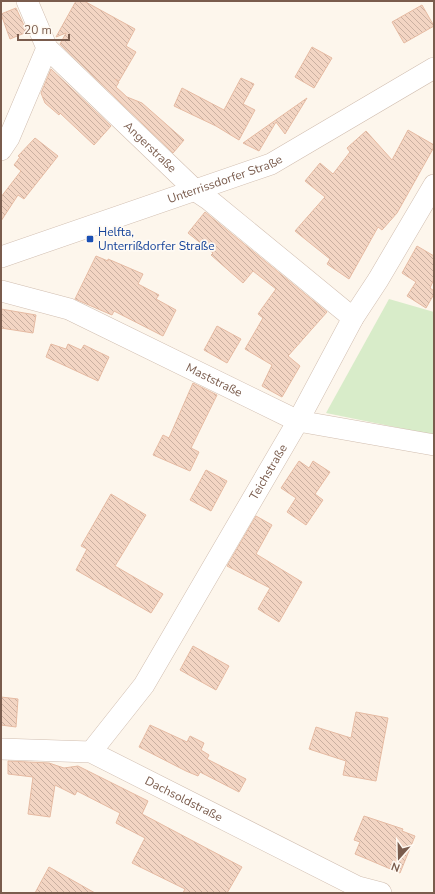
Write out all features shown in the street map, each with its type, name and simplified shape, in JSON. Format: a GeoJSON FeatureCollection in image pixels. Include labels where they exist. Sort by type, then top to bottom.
{"type":"FeatureCollection","features":[{"type":"Feature","properties":{"kind":"street","name":"Angerstraße"},"geometry":{"type":"LineString","coordinates":[[27,1],[47,48],[196,191],[208,199],[353,318]]}},
{"type":"Feature","properties":{"kind":"street"},"geometry":{"type":"LineString","coordinates":[[1,150],[9,138],[47,48]]}},
{"type":"Feature","properties":{"kind":"street","name":"Unterrissdorfer Straße"},"geometry":{"type":"LineString","coordinates":[[1,257],[271,164],[434,68]]}},
{"type":"Feature","properties":{"kind":"street","name":"Teichstraße"},"geometry":{"type":"LineString","coordinates":[[91,752],[144,685],[298,421],[353,318],[378,280],[434,185]]}},
{"type":"Feature","properties":{"kind":"street","name":"Maststraße"},"geometry":{"type":"LineString","coordinates":[[1,291],[69,309],[298,421],[434,445]]}},
{"type":"Feature","properties":{"kind":"street","name":"Dachsoldstraße"},"geometry":{"type":"LineString","coordinates":[[1,749],[91,752],[356,890],[380,893]]}},
{"type":"Feature","properties":{"kind":"green space"},"geometry":{"type":"Polygon","coordinates":[[[389,299],[434,312],[434,435],[326,413],[389,299]]]}},
{"type":"Feature","properties":{"kind":"building"},"geometry":{"type":"Polygon","coordinates":[[[76,1],[84,1],[135,29],[126,46],[136,52],[119,81],[115,79],[119,82],[116,87],[127,97],[142,103],[184,140],[173,153],[60,44],[66,33],[56,37],[76,1]]]}},
{"type":"Feature","properties":{"kind":"building"},"geometry":{"type":"Polygon","coordinates":[[[422,5],[434,26],[404,43],[392,22],[422,5]]]}},
{"type":"Feature","properties":{"kind":"building"},"geometry":{"type":"Polygon","coordinates":[[[16,8],[27,32],[10,39],[1,14],[16,8]]]}},
{"type":"Feature","properties":{"kind":"building"},"geometry":{"type":"Polygon","coordinates":[[[312,47],[332,58],[314,88],[295,77],[312,47]]]}},
{"type":"Feature","properties":{"kind":"building"},"geometry":{"type":"Polygon","coordinates":[[[51,69],[111,126],[94,145],[60,113],[59,115],[45,103],[41,93],[51,69]]]}},
{"type":"Feature","properties":{"kind":"building"},"geometry":{"type":"Polygon","coordinates":[[[241,78],[254,84],[243,104],[255,110],[239,140],[216,126],[174,106],[182,88],[224,110],[241,78]]]}},
{"type":"Feature","properties":{"kind":"building"},"geometry":{"type":"Polygon","coordinates":[[[307,98],[285,134],[276,122],[259,151],[243,143],[307,98]]]}},
{"type":"Feature","properties":{"kind":"building"},"geometry":{"type":"Polygon","coordinates":[[[408,130],[434,145],[434,147],[397,213],[382,230],[378,227],[349,279],[327,264],[330,259],[295,231],[325,197],[305,181],[320,163],[333,174],[350,152],[347,148],[366,131],[392,160],[408,130]]]}},
{"type":"Feature","properties":{"kind":"building"},"geometry":{"type":"Polygon","coordinates":[[[35,138],[58,156],[24,199],[18,195],[1,221],[1,197],[21,171],[14,165],[20,157],[18,156],[35,138]]]}},
{"type":"Feature","properties":{"kind":"building"},"geometry":{"type":"Polygon","coordinates":[[[205,212],[327,312],[288,356],[300,366],[282,397],[262,386],[272,365],[245,349],[263,318],[258,314],[276,289],[253,271],[243,283],[211,255],[213,253],[188,233],[205,212]]]}},
{"type":"Feature","properties":{"kind":"building"},"geometry":{"type":"Polygon","coordinates":[[[417,246],[434,256],[434,279],[430,288],[434,291],[434,294],[426,308],[407,296],[416,282],[402,273],[417,246]]]}},
{"type":"Feature","properties":{"kind":"building"},"geometry":{"type":"Polygon","coordinates":[[[96,256],[108,261],[108,259],[143,274],[138,284],[159,295],[156,299],[176,310],[163,336],[114,311],[112,315],[75,299],[96,256]]]}},
{"type":"Feature","properties":{"kind":"building"},"geometry":{"type":"Polygon","coordinates":[[[1,309],[36,315],[33,333],[1,328],[1,309]]]}},
{"type":"Feature","properties":{"kind":"building"},"geometry":{"type":"Polygon","coordinates":[[[217,326],[241,339],[227,363],[204,350],[217,326]]]}},
{"type":"Feature","properties":{"kind":"building"},"geometry":{"type":"Polygon","coordinates":[[[51,344],[66,349],[68,344],[81,350],[84,345],[109,357],[98,381],[46,357],[51,344]]]}},
{"type":"Feature","properties":{"kind":"building"},"geometry":{"type":"Polygon","coordinates":[[[193,383],[217,395],[191,448],[199,452],[190,471],[153,455],[163,435],[169,438],[193,383]]]}},
{"type":"Feature","properties":{"kind":"building"},"geometry":{"type":"Polygon","coordinates":[[[299,461],[309,468],[313,461],[330,472],[315,494],[323,500],[306,525],[287,512],[296,498],[281,488],[299,461]]]}},
{"type":"Feature","properties":{"kind":"building"},"geometry":{"type":"Polygon","coordinates":[[[206,470],[227,481],[211,511],[190,500],[206,470]]]}},
{"type":"Feature","properties":{"kind":"building"},"geometry":{"type":"Polygon","coordinates":[[[111,494],[146,515],[115,566],[163,594],[151,613],[76,570],[87,549],[81,546],[111,494]]]}},
{"type":"Feature","properties":{"kind":"building"},"geometry":{"type":"Polygon","coordinates":[[[256,516],[272,525],[256,554],[302,582],[279,622],[258,609],[270,588],[227,566],[256,516]]]}},
{"type":"Feature","properties":{"kind":"building"},"geometry":{"type":"Polygon","coordinates":[[[193,646],[229,666],[216,690],[180,670],[193,646]]]}},
{"type":"Feature","properties":{"kind":"building"},"geometry":{"type":"Polygon","coordinates":[[[1,697],[18,699],[16,727],[1,725],[1,697]]]}},
{"type":"Feature","properties":{"kind":"building"},"geometry":{"type":"Polygon","coordinates":[[[356,712],[388,718],[376,781],[343,775],[346,761],[309,749],[316,727],[351,738],[356,712]]]}},
{"type":"Feature","properties":{"kind":"building"},"geometry":{"type":"Polygon","coordinates":[[[150,725],[187,742],[190,736],[204,743],[201,750],[209,755],[207,759],[246,779],[239,792],[200,772],[198,776],[186,771],[139,747],[150,725]]]}},
{"type":"Feature","properties":{"kind":"building"},"geometry":{"type":"Polygon","coordinates":[[[8,761],[49,763],[64,768],[78,766],[148,801],[142,814],[242,867],[227,893],[183,893],[185,889],[132,863],[145,838],[116,823],[120,813],[77,791],[75,795],[55,785],[50,817],[28,814],[33,777],[8,774],[8,761]]]}},
{"type":"Feature","properties":{"kind":"building"},"geometry":{"type":"Polygon","coordinates":[[[364,816],[403,829],[402,831],[415,836],[400,873],[355,854],[360,842],[354,840],[364,816]]]}},
{"type":"Feature","properties":{"kind":"building"},"geometry":{"type":"Polygon","coordinates":[[[49,867],[95,893],[35,893],[49,867]]]}},
{"type":"Feature","properties":{"kind":"place","name":"Helfta, Unterrißdorfer Straße"},"geometry":{"type":"Point","coordinates":[90,239]}}]}
